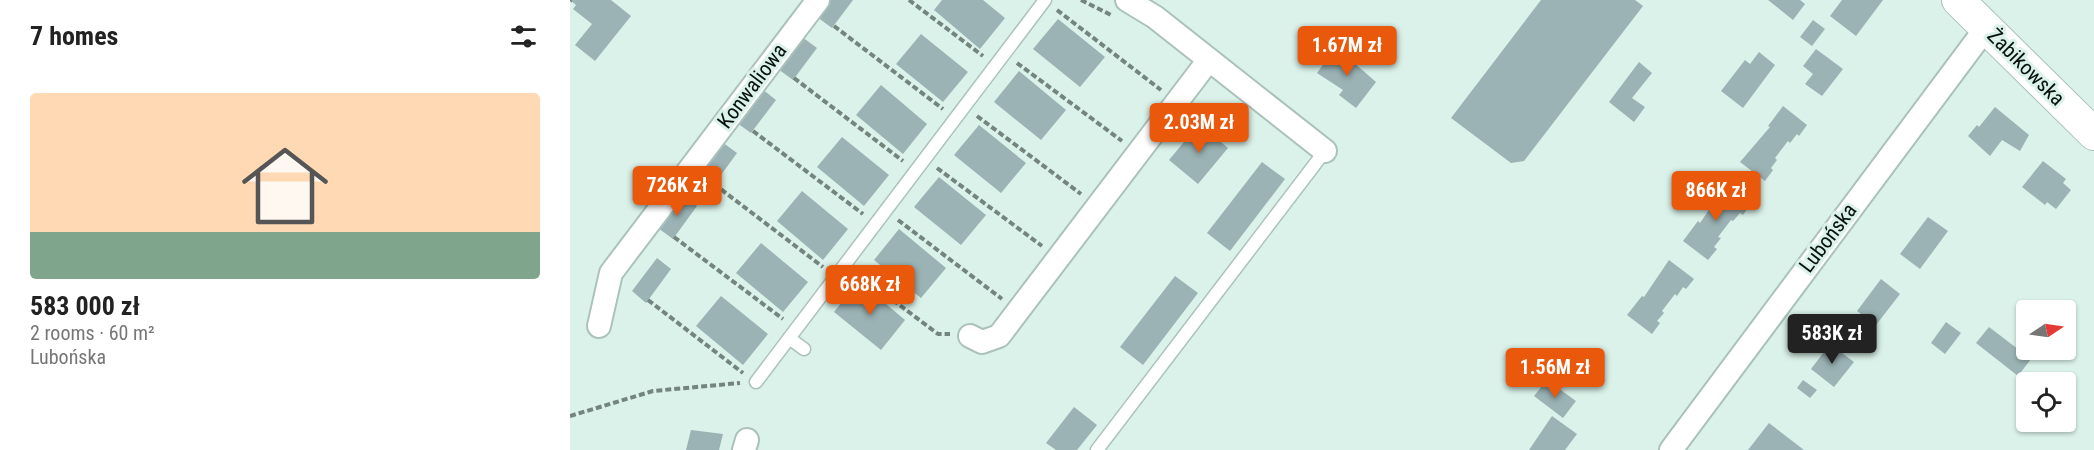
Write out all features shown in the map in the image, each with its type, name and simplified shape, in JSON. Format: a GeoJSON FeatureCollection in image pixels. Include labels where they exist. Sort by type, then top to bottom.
{"type":"FeatureCollection","features":[{"type":"Feature","properties":{"kind":"street","name":"Konwaliowa"},"geometry":{"type":"LineString","coordinates":[[599,326],[611,273],[818,0]]}},
{"type":"Feature","properties":{"kind":"street"},"geometry":{"type":"LineString","coordinates":[[1126,0],[1155,17],[1325,151]]}},
{"type":"Feature","properties":{"kind":"street","name":"Żabikowska"},"geometry":{"type":"LineString","coordinates":[[1958,0],[2094,134]]}},
{"type":"Feature","properties":{"kind":"street","name":"Lubońska"},"geometry":{"type":"LineString","coordinates":[[1671,450],[1986,28]]}},
{"type":"Feature","properties":{"kind":"street"},"geometry":{"type":"LineString","coordinates":[[970,336],[982,342],[993,339],[1018,311],[1208,61]]}},
{"type":"Feature","properties":{"kind":"lane"},"geometry":{"type":"LineString","coordinates":[[756,382],[1045,0]]}},
{"type":"Feature","properties":{"kind":"lane"},"geometry":{"type":"LineString","coordinates":[[1097,450],[1325,151]]}},
{"type":"Feature","properties":{"kind":"lane"},"geometry":{"type":"LineString","coordinates":[[792,333],[804,349]]}},
{"type":"Feature","properties":{"kind":"path"},"geometry":{"type":"LineString","coordinates":[[909,0],[995,66]]}},
{"type":"Feature","properties":{"kind":"path"},"geometry":{"type":"LineString","coordinates":[[1045,0],[1178,102]]}},
{"type":"Feature","properties":{"kind":"path"},"geometry":{"type":"LineString","coordinates":[[834,26],[956,118]]}},
{"type":"Feature","properties":{"kind":"path"},"geometry":{"type":"LineString","coordinates":[[1005,54],[1139,154]]}},
{"type":"Feature","properties":{"kind":"path"},"geometry":{"type":"LineString","coordinates":[[794,78],[915,171]]}},
{"type":"Feature","properties":{"kind":"path"},"geometry":{"type":"LineString","coordinates":[[965,106],[1098,207]]}},
{"type":"Feature","properties":{"kind":"path"},"geometry":{"type":"LineString","coordinates":[[753,131],[875,224]]}},
{"type":"Feature","properties":{"kind":"path"},"geometry":{"type":"LineString","coordinates":[[925,158],[1058,258]]}},
{"type":"Feature","properties":{"kind":"path"},"geometry":{"type":"LineString","coordinates":[[714,184],[835,276]]}},
{"type":"Feature","properties":{"kind":"path"},"geometry":{"type":"LineString","coordinates":[[885,211],[1018,311]]}},
{"type":"Feature","properties":{"kind":"path"},"geometry":{"type":"LineString","coordinates":[[674,237],[792,333]]}},
{"type":"Feature","properties":{"kind":"path"},"geometry":{"type":"LineString","coordinates":[[845,264],[938,334],[970,336]]}},
{"type":"Feature","properties":{"kind":"path"},"geometry":{"type":"LineString","coordinates":[[648,300],[756,382]]}},
{"type":"Feature","properties":{"kind":"path"},"geometry":{"type":"LineString","coordinates":[[570,416],[603,404],[653,391],[756,382]]}},
{"type":"Feature","properties":{"kind":"building"},"geometry":{"type":"Polygon","coordinates":[[[570,0],[611,0],[631,16],[595,61],[575,45],[592,24],[573,9],[576,5],[570,0]]]}},
{"type":"Feature","properties":{"kind":"building"},"geometry":{"type":"Polygon","coordinates":[[[830,0],[853,0],[832,28],[817,17],[830,0]]]}},
{"type":"Feature","properties":{"kind":"building"},"geometry":{"type":"Polygon","coordinates":[[[942,0],[983,0],[1005,18],[980,49],[934,10],[942,0]]]}},
{"type":"Feature","properties":{"kind":"building"},"geometry":{"type":"Polygon","coordinates":[[[1541,0],[1635,0],[1643,6],[1524,161],[1511,163],[1451,118],[1541,0]]]}},
{"type":"Feature","properties":{"kind":"building"},"geometry":{"type":"Polygon","coordinates":[[[1768,0],[1800,0],[1805,4],[1793,20],[1768,0]]]}},
{"type":"Feature","properties":{"kind":"building"},"geometry":{"type":"Polygon","coordinates":[[[1842,0],[1883,0],[1856,36],[1830,16],[1842,0]]]}},
{"type":"Feature","properties":{"kind":"building"},"geometry":{"type":"Polygon","coordinates":[[[1058,19],[1105,57],[1080,87],[1033,49],[1058,19]]]}},
{"type":"Feature","properties":{"kind":"building"},"geometry":{"type":"Polygon","coordinates":[[[1813,20],[1825,29],[1812,46],[1800,37],[1813,20]]]}},
{"type":"Feature","properties":{"kind":"building"},"geometry":{"type":"Polygon","coordinates":[[[921,34],[968,72],[943,102],[896,64],[921,34]]]}},
{"type":"Feature","properties":{"kind":"building"},"geometry":{"type":"Polygon","coordinates":[[[802,37],[817,48],[793,80],[778,69],[802,37]]]}},
{"type":"Feature","properties":{"kind":"building"},"geometry":{"type":"Polygon","coordinates":[[[1336,47],[1376,82],[1356,108],[1339,95],[1343,90],[1317,73],[1336,47]]]}},
{"type":"Feature","properties":{"kind":"building"},"geometry":{"type":"Polygon","coordinates":[[[1816,49],[1843,69],[1822,96],[1805,84],[1813,74],[1803,66],[1816,49]]]}},
{"type":"Feature","properties":{"kind":"building"},"geometry":{"type":"Polygon","coordinates":[[[1759,52],[1775,65],[1743,108],[1721,91],[1745,60],[1750,64],[1759,52]]]}},
{"type":"Feature","properties":{"kind":"building"},"geometry":{"type":"Polygon","coordinates":[[[1639,62],[1652,73],[1632,98],[1645,107],[1634,122],[1609,102],[1639,62]]]}},
{"type":"Feature","properties":{"kind":"building"},"geometry":{"type":"Polygon","coordinates":[[[1019,71],[1066,110],[1041,140],[994,102],[1019,71]]]}},
{"type":"Feature","properties":{"kind":"building"},"geometry":{"type":"Polygon","coordinates":[[[881,85],[927,124],[903,154],[856,115],[881,85]]]}},
{"type":"Feature","properties":{"kind":"building"},"geometry":{"type":"Polygon","coordinates":[[[762,89],[776,100],[751,133],[737,123],[762,89]]]}},
{"type":"Feature","properties":{"kind":"building"},"geometry":{"type":"Polygon","coordinates":[[[1783,106],[1807,125],[1799,136],[1797,134],[1790,143],[1788,141],[1775,158],[1777,160],[1771,168],[1773,170],[1765,181],[1740,162],[1770,127],[1768,126],[1783,106]]]}},
{"type":"Feature","properties":{"kind":"building"},"geometry":{"type":"Polygon","coordinates":[[[1995,107],[2029,135],[2020,151],[2002,140],[1990,156],[1968,136],[1977,125],[1979,127],[1995,107]]]}},
{"type":"Feature","properties":{"kind":"building"},"geometry":{"type":"Polygon","coordinates":[[[1199,124],[1228,148],[1198,184],[1169,160],[1199,124]]]}},
{"type":"Feature","properties":{"kind":"building"},"geometry":{"type":"Polygon","coordinates":[[[979,125],[1026,163],[1001,193],[954,155],[979,125]]]}},
{"type":"Feature","properties":{"kind":"building"},"geometry":{"type":"Polygon","coordinates":[[[842,137],[889,175],[864,206],[817,167],[842,137]]]}},
{"type":"Feature","properties":{"kind":"building"},"geometry":{"type":"Polygon","coordinates":[[[722,142],[737,153],[713,186],[698,175],[722,142]]]}},
{"type":"Feature","properties":{"kind":"building"},"geometry":{"type":"Polygon","coordinates":[[[2043,161],[2066,179],[2063,183],[2071,190],[2056,209],[2047,202],[2045,205],[2022,187],[2043,161]]]}},
{"type":"Feature","properties":{"kind":"building"},"geometry":{"type":"Polygon","coordinates":[[[1262,162],[1285,179],[1230,251],[1207,233],[1262,162]]]}},
{"type":"Feature","properties":{"kind":"building"},"geometry":{"type":"Polygon","coordinates":[[[939,177],[986,215],[961,245],[914,207],[939,177]]]}},
{"type":"Feature","properties":{"kind":"building"},"geometry":{"type":"Polygon","coordinates":[[[1726,185],[1751,204],[1743,215],[1740,213],[1733,221],[1731,220],[1718,237],[1721,238],[1714,247],[1717,249],[1708,260],[1683,241],[1698,221],[1700,223],[1726,185]]]}},
{"type":"Feature","properties":{"kind":"building"},"geometry":{"type":"Polygon","coordinates":[[[802,191],[848,229],[823,260],[777,221],[802,191]]]}},
{"type":"Feature","properties":{"kind":"building"},"geometry":{"type":"Polygon","coordinates":[[[682,195],[697,206],[673,239],[658,228],[682,195]]]}},
{"type":"Feature","properties":{"kind":"building"},"geometry":{"type":"Polygon","coordinates":[[[1928,217],[1948,231],[1920,269],[1900,254],[1928,217]]]}},
{"type":"Feature","properties":{"kind":"building"},"geometry":{"type":"Polygon","coordinates":[[[899,229],[946,268],[921,298],[874,260],[899,229]]]}},
{"type":"Feature","properties":{"kind":"building"},"geometry":{"type":"Polygon","coordinates":[[[761,243],[808,282],[783,312],[736,273],[761,243]]]}},
{"type":"Feature","properties":{"kind":"building"},"geometry":{"type":"Polygon","coordinates":[[[657,258],[671,269],[646,303],[632,291],[657,258]]]}},
{"type":"Feature","properties":{"kind":"building"},"geometry":{"type":"Polygon","coordinates":[[[1669,260],[1694,279],[1686,289],[1683,287],[1677,296],[1675,294],[1662,311],[1664,313],[1657,321],[1660,323],[1652,334],[1627,315],[1642,296],[1644,297],[1669,260]]]}},
{"type":"Feature","properties":{"kind":"building"},"geometry":{"type":"Polygon","coordinates":[[[1175,276],[1198,293],[1143,365],[1120,347],[1175,276]]]}},
{"type":"Feature","properties":{"kind":"building"},"geometry":{"type":"Polygon","coordinates":[[[1881,279],[1900,294],[1876,325],[1857,311],[1881,279]]]}},
{"type":"Feature","properties":{"kind":"building"},"geometry":{"type":"Polygon","coordinates":[[[859,281],[905,320],[881,350],[834,312],[859,281]]]}},
{"type":"Feature","properties":{"kind":"building"},"geometry":{"type":"Polygon","coordinates":[[[721,296],[768,334],[743,365],[696,326],[721,296]]]}},
{"type":"Feature","properties":{"kind":"building"},"geometry":{"type":"Polygon","coordinates":[[[1946,322],[1961,333],[1945,354],[1931,343],[1946,322]]]}},
{"type":"Feature","properties":{"kind":"building"},"geometry":{"type":"Polygon","coordinates":[[[1989,327],[2016,348],[2016,360],[2030,360],[2021,372],[2016,372],[2016,374],[1976,343],[1989,327]]]}},
{"type":"Feature","properties":{"kind":"building"},"geometry":{"type":"Polygon","coordinates":[[[1830,344],[1854,362],[1834,387],[1811,369],[1830,344]]]}},
{"type":"Feature","properties":{"kind":"building"},"geometry":{"type":"Polygon","coordinates":[[[1547,380],[1576,401],[1563,418],[1534,396],[1547,380]]]}},
{"type":"Feature","properties":{"kind":"building"},"geometry":{"type":"Polygon","coordinates":[[[1803,380],[1817,390],[1810,398],[1797,388],[1803,380]]]}},
{"type":"Feature","properties":{"kind":"building"},"geometry":{"type":"Polygon","coordinates":[[[1074,407],[1097,425],[1077,450],[1056,450],[1046,443],[1074,407]]]}},
{"type":"Feature","properties":{"kind":"building"},"geometry":{"type":"Polygon","coordinates":[[[1552,416],[1577,434],[1565,450],[1529,450],[1552,416]]]}},
{"type":"Feature","properties":{"kind":"building"},"geometry":{"type":"Polygon","coordinates":[[[1769,423],[1804,450],[1748,450],[1769,423]]]}},
{"type":"Feature","properties":{"kind":"building"},"geometry":{"type":"Polygon","coordinates":[[[691,430],[723,434],[719,450],[686,450],[691,430]]]}}]}
